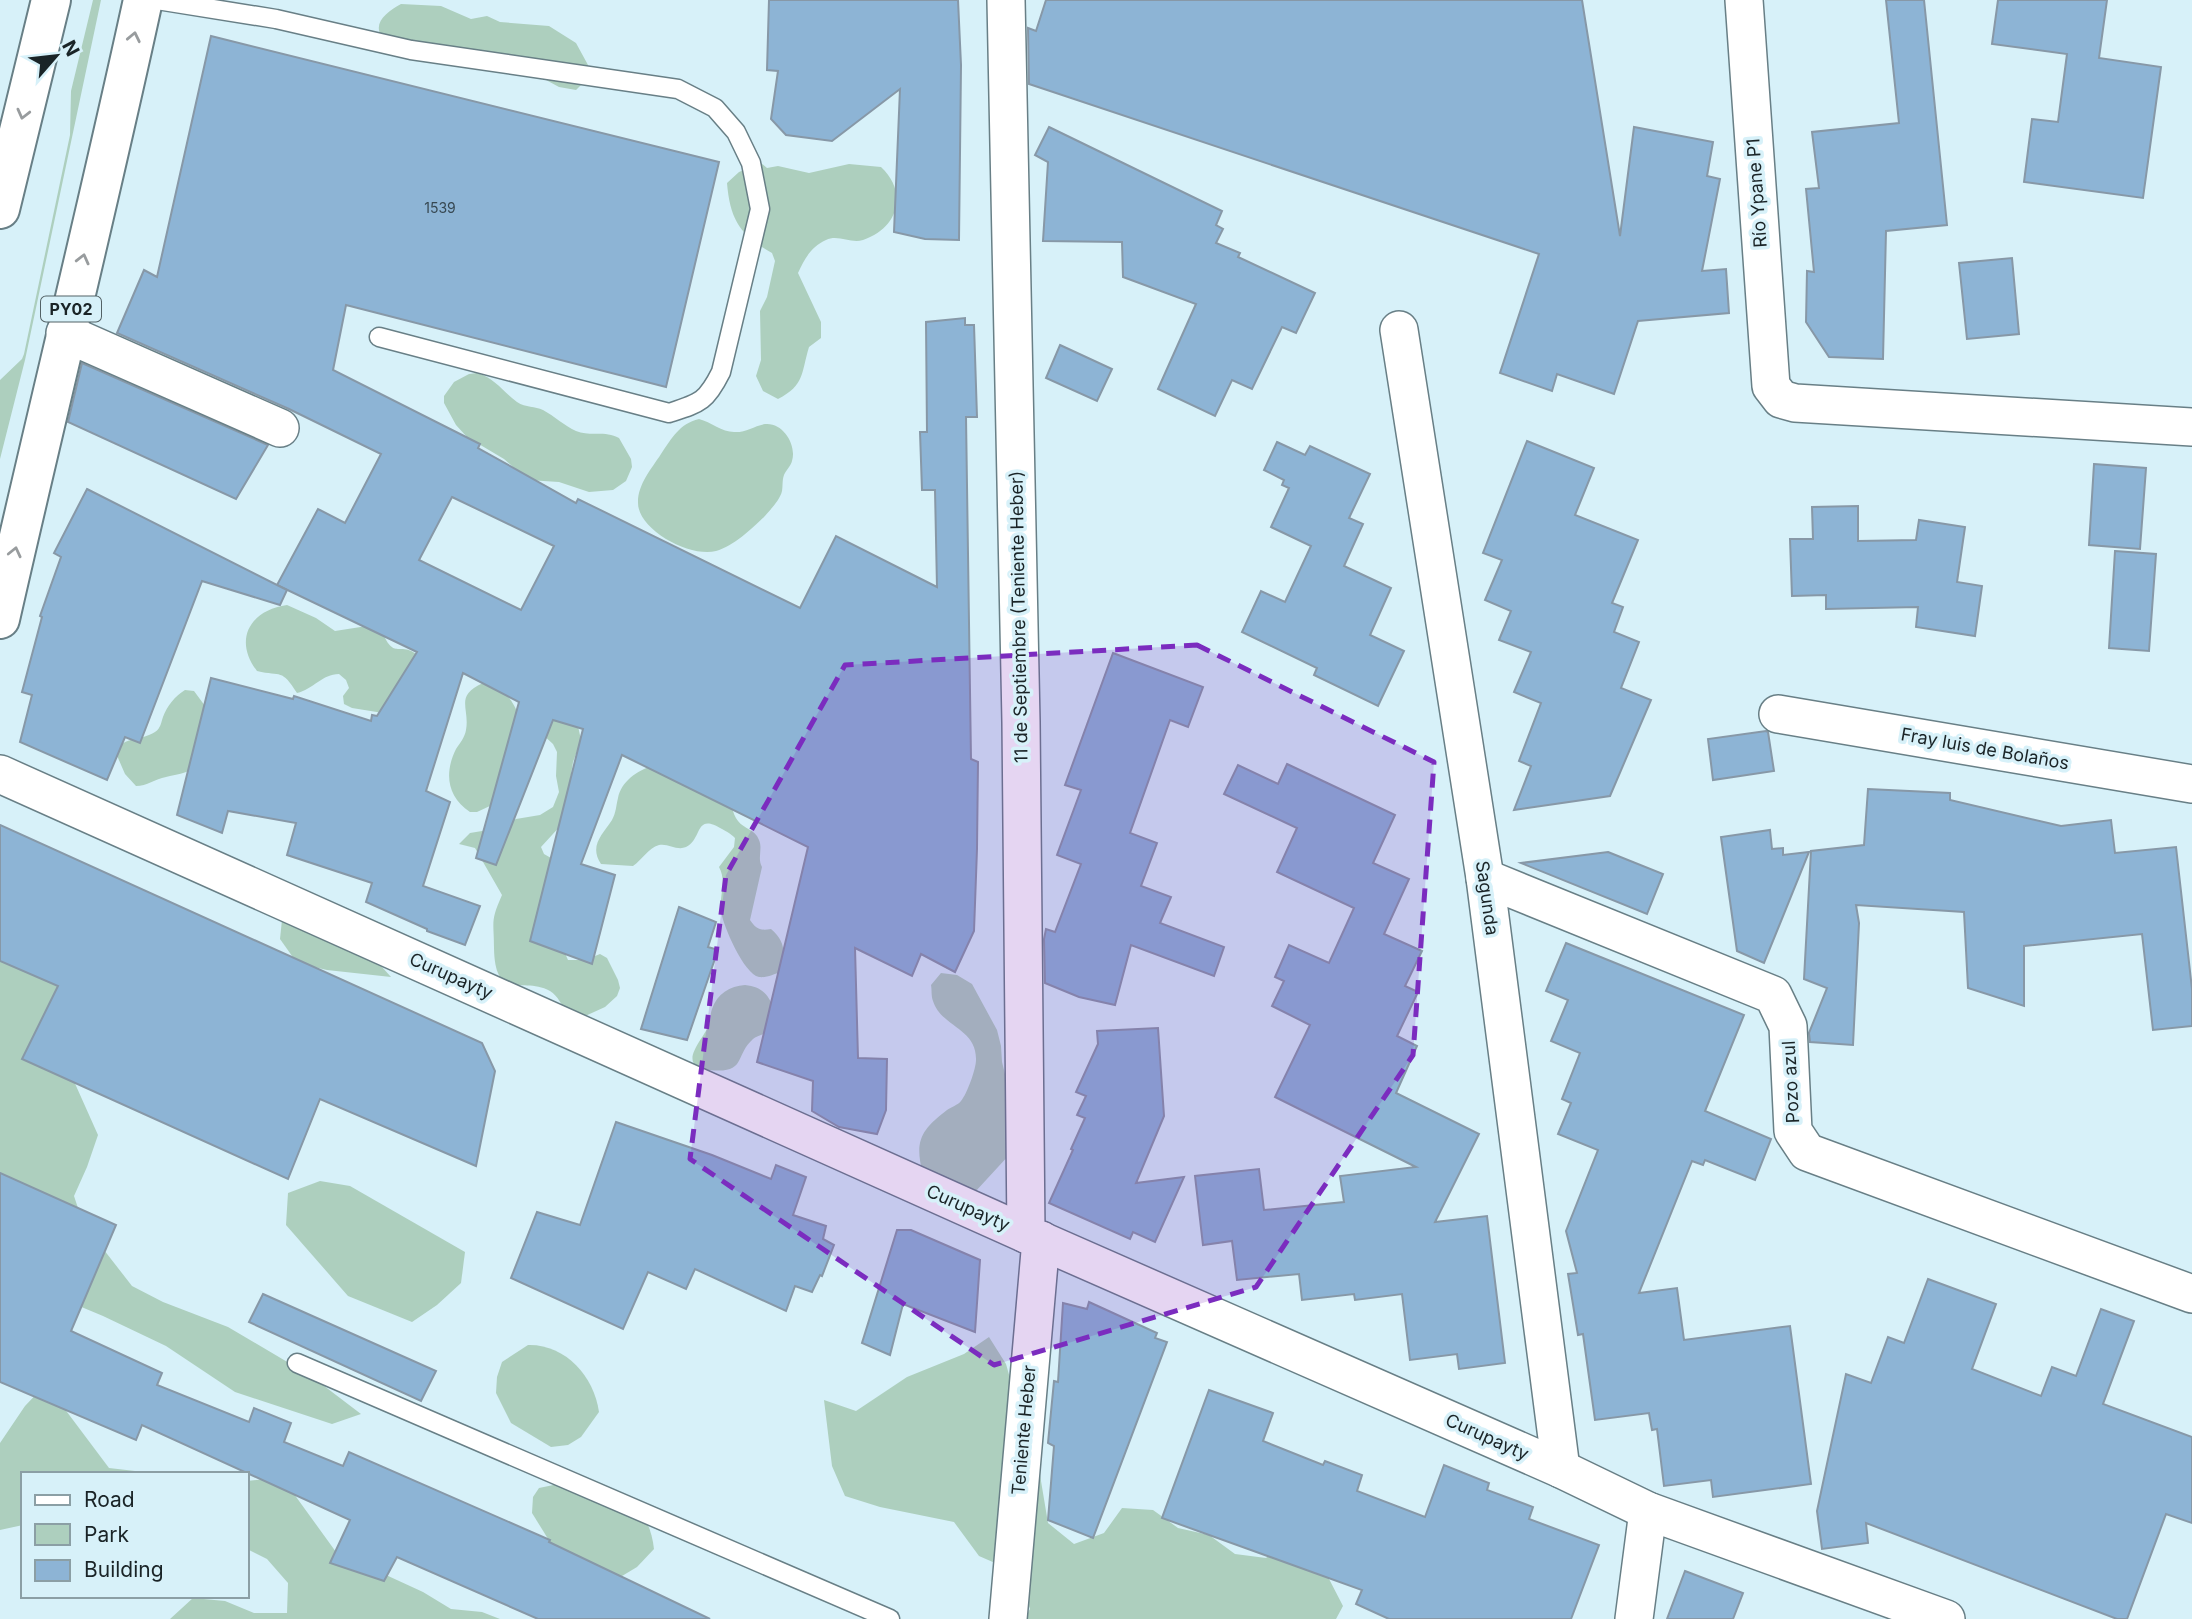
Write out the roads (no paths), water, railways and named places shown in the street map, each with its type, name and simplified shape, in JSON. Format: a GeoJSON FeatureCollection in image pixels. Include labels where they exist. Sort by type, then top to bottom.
{"type":"FeatureCollection","features":[{"type":"Feature","properties":{"kind":"highway"},"geometry":{"type":"LineString","coordinates":[[0,209],[51,0]]}},
{"type":"Feature","properties":{"kind":"highway","name":"PY02"},"geometry":{"type":"LineString","coordinates":[[0,619],[65,333],[110,151],[142,0]]}},
{"type":"Feature","properties":{"kind":"street","name":"11 de Septiembre (Teniente Heber)"},"geometry":{"type":"LineString","coordinates":[[1006,0],[1034,1237]]}},
{"type":"Feature","properties":{"kind":"street","name":"Río Ypane P1"},"geometry":{"type":"LineString","coordinates":[[1744,0],[1771,386],[1782,398],[1796,403],[2192,427]]}},
{"type":"Feature","properties":{"kind":"street","name":"Sagunda"},"geometry":{"type":"LineString","coordinates":[[1399,330],[1485,878],[1561,1469]]}},
{"type":"Feature","properties":{"kind":"street"},"geometry":{"type":"LineString","coordinates":[[65,333],[281,428]]}},
{"type":"Feature","properties":{"kind":"street","name":"Fray luis de Bolaños"},"geometry":{"type":"LineString","coordinates":[[1778,714],[2192,784]]}},
{"type":"Feature","properties":{"kind":"street","name":"Curupayty"},"geometry":{"type":"LineString","coordinates":[[0,774],[1034,1237],[1561,1469],[1648,1511],[1946,1619]]}},
{"type":"Feature","properties":{"kind":"street","name":"Pozo azul"},"geometry":{"type":"LineString","coordinates":[[1485,878],[1773,995],[1788,1026],[1793,1131],[1807,1152],[2192,1294]]}},
{"type":"Feature","properties":{"kind":"street","name":"Teniente Heber"},"geometry":{"type":"LineString","coordinates":[[1008,1619],[1034,1237]]}},
{"type":"Feature","properties":{"kind":"street"},"geometry":{"type":"LineString","coordinates":[[1634,1619],[1648,1511]]}},
{"type":"Feature","properties":{"kind":"lane"},"geometry":{"type":"LineString","coordinates":[[157,0],[276,19],[411,50],[678,89],[715,108],[736,132],[751,163],[760,209],[720,372],[710,393],[692,406],[669,413],[379,337]]}},
{"type":"Feature","properties":{"kind":"lane"},"geometry":{"type":"LineString","coordinates":[[297,1363],[890,1619]]}}]}
